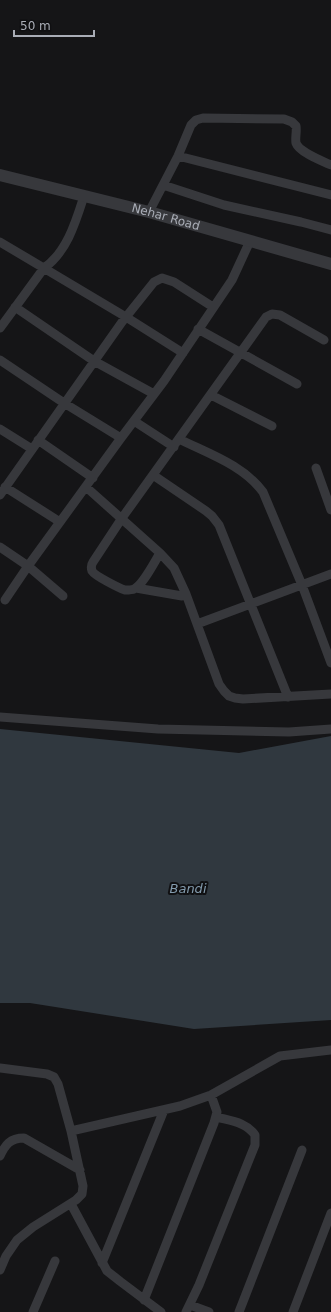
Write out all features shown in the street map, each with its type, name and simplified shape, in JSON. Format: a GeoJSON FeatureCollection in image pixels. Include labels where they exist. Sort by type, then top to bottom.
{"type":"FeatureCollection","features":[{"type":"Feature","properties":{"kind":"street"},"geometry":{"type":"LineString","coordinates":[[149,212],[178,156],[191,126],[196,120],[202,118],[284,119],[292,122],[296,126],[296,143],[299,147],[331,165]]}},
{"type":"Feature","properties":{"kind":"street"},"geometry":{"type":"LineString","coordinates":[[178,156],[331,196]]}},
{"type":"Feature","properties":{"kind":"street","name":"Nehar Road"},"geometry":{"type":"LineString","coordinates":[[0,175],[149,212],[331,264]]}},
{"type":"Feature","properties":{"kind":"street"},"geometry":{"type":"LineString","coordinates":[[163,185],[224,205],[331,230]]}},
{"type":"Feature","properties":{"kind":"street"},"geometry":{"type":"LineString","coordinates":[[0,328],[44,268],[52,263],[72,232],[84,196]]}},
{"type":"Feature","properties":{"kind":"street"},"geometry":{"type":"LineString","coordinates":[[5,600],[28,566],[183,353],[236,273],[250,241]]}},
{"type":"Feature","properties":{"kind":"street"},"geometry":{"type":"LineString","coordinates":[[0,242],[126,317],[183,353]]}},
{"type":"Feature","properties":{"kind":"street"},"geometry":{"type":"LineString","coordinates":[[60,522],[2,492],[64,403],[126,317],[154,282],[162,278],[174,282],[213,307]]}},
{"type":"Feature","properties":{"kind":"street"},"geometry":{"type":"LineString","coordinates":[[15,307],[94,361],[154,394]]}},
{"type":"Feature","properties":{"kind":"street"},"geometry":{"type":"LineString","coordinates":[[186,594],[182,596],[136,588],[126,590],[118,587],[95,573],[92,570],[91,565],[122,518],[266,317],[272,314],[280,315],[324,340]]}},
{"type":"Feature","properties":{"kind":"street"},"geometry":{"type":"LineString","coordinates":[[198,329],[297,384]]}},
{"type":"Feature","properties":{"kind":"street"},"geometry":{"type":"LineString","coordinates":[[0,360],[64,403],[121,438]]}},
{"type":"Feature","properties":{"kind":"street"},"geometry":{"type":"LineString","coordinates":[[211,395],[272,426]]}},
{"type":"Feature","properties":{"kind":"street"},"geometry":{"type":"LineString","coordinates":[[134,422],[174,447]]}},
{"type":"Feature","properties":{"kind":"street"},"geometry":{"type":"LineString","coordinates":[[0,429],[32,449]]}},
{"type":"Feature","properties":{"kind":"street"},"geometry":{"type":"LineString","coordinates":[[179,439],[238,468],[257,484],[268,502],[302,585],[331,663]]}},
{"type":"Feature","properties":{"kind":"street"},"geometry":{"type":"LineString","coordinates":[[38,440],[93,478]]}},
{"type":"Feature","properties":{"kind":"street"},"geometry":{"type":"LineString","coordinates":[[316,468],[331,510]]}},
{"type":"Feature","properties":{"kind":"street"},"geometry":{"type":"LineString","coordinates":[[153,475],[206,511],[219,525],[288,697]]}},
{"type":"Feature","properties":{"kind":"street"},"geometry":{"type":"LineString","coordinates":[[86,487],[122,518],[174,568],[186,594],[215,674],[224,691],[229,696],[243,699],[331,694]]}},
{"type":"Feature","properties":{"kind":"street"},"geometry":{"type":"LineString","coordinates":[[0,547],[28,566],[63,596]]}},
{"type":"Feature","properties":{"kind":"street"},"geometry":{"type":"LineString","coordinates":[[136,588],[160,553]]}},
{"type":"Feature","properties":{"kind":"street"},"geometry":{"type":"LineString","coordinates":[[197,624],[331,574]]}},
{"type":"Feature","properties":{"kind":"street"},"geometry":{"type":"LineString","coordinates":[[0,717],[158,729],[289,732],[331,729]]}},
{"type":"Feature","properties":{"kind":"street"},"geometry":{"type":"LineString","coordinates":[[71,1130],[180,1106],[211,1095],[280,1056],[331,1050]]}},
{"type":"Feature","properties":{"kind":"street"},"geometry":{"type":"LineString","coordinates":[[0,1270],[6,1256],[23,1234],[71,1204],[79,1198],[83,1191],[71,1130],[58,1084],[54,1077],[47,1074],[1,1069]]}},
{"type":"Feature","properties":{"kind":"street"},"geometry":{"type":"LineString","coordinates":[[144,1300],[216,1117],[216,1108],[211,1095]]}},
{"type":"Feature","properties":{"kind":"street"},"geometry":{"type":"LineString","coordinates":[[102,1263],[164,1110]]}},
{"type":"Feature","properties":{"kind":"street"},"geometry":{"type":"LineString","coordinates":[[209,1312],[188,1308],[199,1285],[256,1145],[255,1135],[247,1126],[242,1123],[216,1117]]}},
{"type":"Feature","properties":{"kind":"street"},"geometry":{"type":"LineString","coordinates":[[0,1156],[6,1144],[10,1141],[18,1138],[24,1138],[80,1170]]}},
{"type":"Feature","properties":{"kind":"street"},"geometry":{"type":"LineString","coordinates":[[239,1312],[302,1150]]}},
{"type":"Feature","properties":{"kind":"street"},"geometry":{"type":"LineString","coordinates":[[71,1204],[102,1263],[112,1276],[161,1312]]}},
{"type":"Feature","properties":{"kind":"street"},"geometry":{"type":"LineString","coordinates":[[293,1312],[331,1213]]}},
{"type":"Feature","properties":{"kind":"street"},"geometry":{"type":"LineString","coordinates":[[33,1312],[55,1261]]}},
{"type":"Feature","properties":{"kind":"water","name":"Bandi"},"geometry":{"type":"Polygon","coordinates":[[[0,729],[239,753],[331,736],[331,1020],[194,1029],[30,1003],[0,1003],[0,729]]]}}]}
